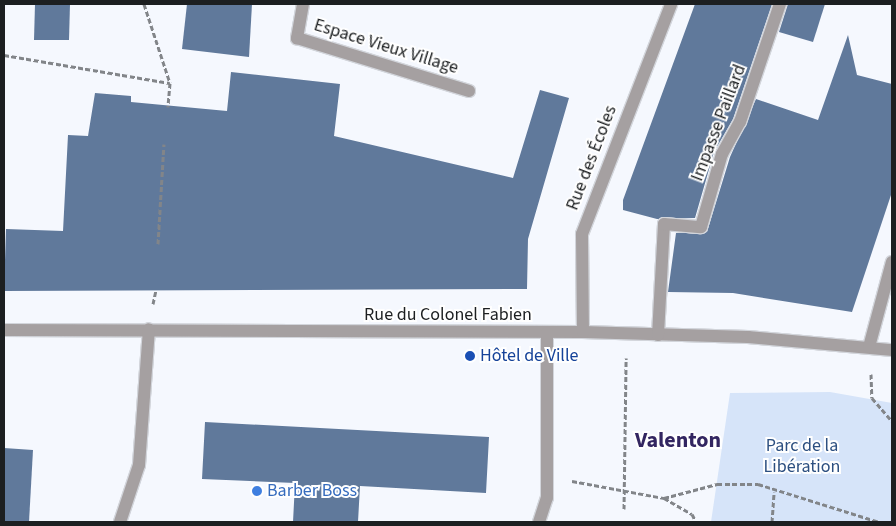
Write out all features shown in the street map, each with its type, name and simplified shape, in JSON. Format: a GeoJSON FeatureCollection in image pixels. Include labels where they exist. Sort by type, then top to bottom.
{"type":"FeatureCollection","features":[{"type":"Feature","properties":{"kind":"street","name":"Espace Vieux Village"},"geometry":{"type":"LineString","coordinates":[[303,4],[297,38],[469,91]]}},
{"type":"Feature","properties":{"kind":"street","name":"Rue des Écoles"},"geometry":{"type":"LineString","coordinates":[[584,332],[582,234],[671,4]]}},
{"type":"Feature","properties":{"kind":"street","name":"Impasse Paillard"},"geometry":{"type":"LineString","coordinates":[[658,335],[664,224],[701,227],[722,154],[740,122],[780,4]]}},
{"type":"Feature","properties":{"kind":"street"},"geometry":{"type":"LineString","coordinates":[[869,347],[892,262]]}},
{"type":"Feature","properties":{"kind":"street","name":"Rue du Colonel Fabien"},"geometry":{"type":"LineString","coordinates":[[4,330],[150,329],[584,332],[627,335],[748,336],[892,350]]}},
{"type":"Feature","properties":{"kind":"street"},"geometry":{"type":"LineString","coordinates":[[120,522],[139,465],[150,329]]}},
{"type":"Feature","properties":{"kind":"street"},"geometry":{"type":"LineString","coordinates":[[539,522],[547,478],[547,333]]}},
{"type":"Feature","properties":{"kind":"path"},"geometry":{"type":"LineString","coordinates":[[144,4],[170,83],[168,107]]}},
{"type":"Feature","properties":{"kind":"path"},"geometry":{"type":"LineString","coordinates":[[4,55],[170,83]]}},
{"type":"Feature","properties":{"kind":"path"},"geometry":{"type":"LineString","coordinates":[[158,244],[164,144]]}},
{"type":"Feature","properties":{"kind":"path"},"geometry":{"type":"LineString","coordinates":[[624,509],[627,335]]}},
{"type":"Feature","properties":{"kind":"path"},"geometry":{"type":"LineString","coordinates":[[869,347],[872,398],[892,421]]}},
{"type":"Feature","properties":{"kind":"path"},"geometry":{"type":"LineString","coordinates":[[547,478],[624,489],[664,498],[692,514],[696,522]]}},
{"type":"Feature","properties":{"kind":"path"},"geometry":{"type":"LineString","coordinates":[[664,498],[717,484],[758,484],[879,522]]}},
{"type":"Feature","properties":{"kind":"path"},"geometry":{"type":"LineString","coordinates":[[772,522],[774,492]]}},
{"type":"Feature","properties":{"kind":"green space","name":"Parc de la Libération"},"geometry":{"type":"Polygon","coordinates":[[[830,392],[892,403],[892,522],[711,522],[730,393],[830,392]]]}},
{"type":"Feature","properties":{"kind":"building"},"geometry":{"type":"Polygon","coordinates":[[[35,4],[70,4],[69,40],[34,40],[35,4]]]}},
{"type":"Feature","properties":{"kind":"building"},"geometry":{"type":"Polygon","coordinates":[[[187,4],[252,4],[249,57],[182,49],[187,4]]]}},
{"type":"Feature","properties":{"kind":"building"},"geometry":{"type":"Polygon","coordinates":[[[695,4],[772,4],[733,119],[714,152],[695,218],[657,219],[623,210],[623,200],[695,4]]]}},
{"type":"Feature","properties":{"kind":"building"},"geometry":{"type":"Polygon","coordinates":[[[788,4],[825,4],[813,42],[779,32],[788,4]]]}},
{"type":"Feature","properties":{"kind":"building"},"geometry":{"type":"Polygon","coordinates":[[[848,35],[857,75],[892,84],[892,192],[852,312],[733,293],[668,292],[676,233],[707,232],[730,157],[756,99],[818,120],[848,35]]]}},
{"type":"Feature","properties":{"kind":"building"},"geometry":{"type":"Polygon","coordinates":[[[231,72],[340,84],[334,136],[513,178],[540,90],[569,98],[528,239],[527,289],[4,291],[6,229],[63,231],[68,135],[88,136],[95,93],[131,96],[131,102],[227,111],[231,72]]]}},
{"type":"Feature","properties":{"kind":"building"},"geometry":{"type":"Polygon","coordinates":[[[205,422],[489,437],[486,493],[360,486],[358,522],[293,522],[295,483],[202,479],[205,422]]]}},
{"type":"Feature","properties":{"kind":"building"},"geometry":{"type":"Polygon","coordinates":[[[4,448],[33,450],[29,522],[4,522],[4,448]]]}},
{"type":"Feature","properties":{"kind":"place","name":"Hôtel de Ville"},"geometry":{"type":"Point","coordinates":[470,356]}},
{"type":"Feature","properties":{"kind":"place","name":"Barber Boss"},"geometry":{"type":"Point","coordinates":[257,491]}},
{"type":"Feature","properties":{"kind":"district","name":"Valenton"},"geometry":{"type":"Point","coordinates":[678,441]}}]}
